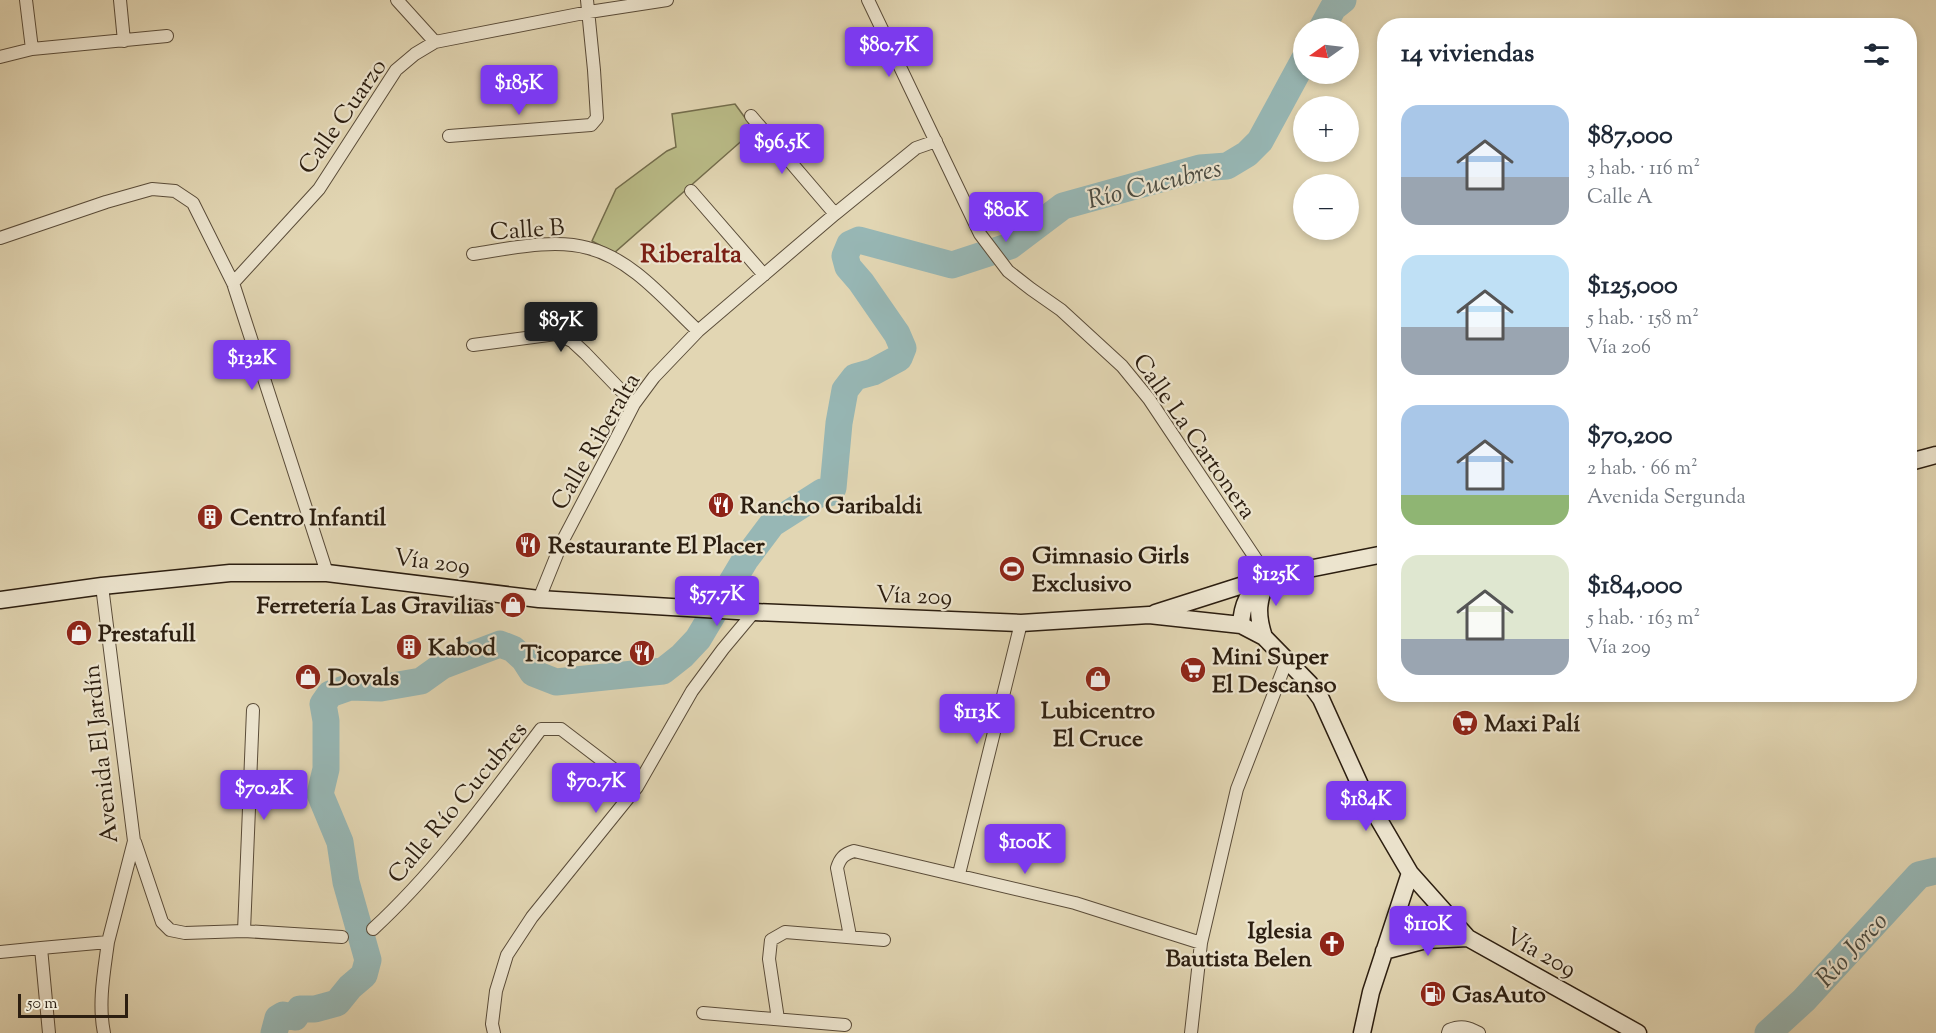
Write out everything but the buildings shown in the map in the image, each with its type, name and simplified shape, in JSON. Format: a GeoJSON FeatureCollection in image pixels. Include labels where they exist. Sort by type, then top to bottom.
{"type":"FeatureCollection","features":[{"type":"Feature","properties":{"kind":"main road"},"geometry":{"type":"LineString","coordinates":[[1917,460],[1936,455]]}},
{"type":"Feature","properties":{"kind":"main road"},"geometry":{"type":"LineString","coordinates":[[1149,615],[1268,577],[1377,555]]}},
{"type":"Feature","properties":{"kind":"main road","name":"Vía 209"},"geometry":{"type":"LineString","coordinates":[[0,600],[102,586],[230,573],[327,573],[539,599],[748,612],[1021,623],[1149,615],[1240,625],[1264,637],[1321,699],[1365,796],[1410,873],[1468,938],[1638,1033]]}},
{"type":"Feature","properties":{"kind":"main road"},"geometry":{"type":"LineString","coordinates":[[1240,625],[1247,597],[1256,585],[1268,577]]}},
{"type":"Feature","properties":{"kind":"main road"},"geometry":{"type":"LineString","coordinates":[[1264,637],[1258,621],[1258,606],[1268,577]]}},
{"type":"Feature","properties":{"kind":"main road"},"geometry":{"type":"LineString","coordinates":[[1362,1033],[1371,992],[1410,873]]}},
{"type":"Feature","properties":{"kind":"main road"},"geometry":{"type":"LineString","coordinates":[[1384,951],[1426,940],[1468,938]]}},
{"type":"Feature","properties":{"kind":"street"},"geometry":{"type":"LineString","coordinates":[[26,0],[32,49]]}},
{"type":"Feature","properties":{"kind":"street"},"geometry":{"type":"LineString","coordinates":[[120,0],[124,41]]}},
{"type":"Feature","properties":{"kind":"street"},"geometry":{"type":"LineString","coordinates":[[397,0],[435,42]]}},
{"type":"Feature","properties":{"kind":"street","name":"Calle Cuarzo"},"geometry":{"type":"LineString","coordinates":[[233,283],[319,189],[396,70],[415,54],[435,42],[588,6],[668,0]]}},
{"type":"Feature","properties":{"kind":"street","name":"Calle La Cartonera"},"geometry":{"type":"LineString","coordinates":[[868,0],[980,234],[1008,271],[1061,310],[1122,366],[1149,399],[1268,577]]}},
{"type":"Feature","properties":{"kind":"street"},"geometry":{"type":"LineString","coordinates":[[878,18],[879,0]]}},
{"type":"Feature","properties":{"kind":"street"},"geometry":{"type":"LineString","coordinates":[[449,136],[591,125],[597,118],[588,6]]}},
{"type":"Feature","properties":{"kind":"street"},"geometry":{"type":"LineString","coordinates":[[0,57],[32,49],[167,36]]}},
{"type":"Feature","properties":{"kind":"street"},"geometry":{"type":"LineString","coordinates":[[751,116],[835,214]]}},
{"type":"Feature","properties":{"kind":"street","name":"Calle Riberalta"},"geometry":{"type":"LineString","coordinates":[[539,599],[562,542],[634,404],[654,377],[698,331],[835,214],[916,148],[936,141]]}},
{"type":"Feature","properties":{"kind":"street"},"geometry":{"type":"LineString","coordinates":[[0,238],[152,189],[175,191],[193,202],[233,283],[327,573]]}},
{"type":"Feature","properties":{"kind":"street"},"geometry":{"type":"LineString","coordinates":[[691,191],[764,275]]}},
{"type":"Feature","properties":{"kind":"street","name":"Calle B"},"geometry":{"type":"LineString","coordinates":[[473,254],[540,245],[588,247],[638,274],[698,331]]}},
{"type":"Feature","properties":{"kind":"street"},"geometry":{"type":"LineString","coordinates":[[473,345],[556,334],[572,341],[634,404]]}},
{"type":"Feature","properties":{"kind":"street","name":"Avenida El Jardín"},"geometry":{"type":"LineString","coordinates":[[102,586],[134,841],[108,942],[101,1008],[104,1033]]}},
{"type":"Feature","properties":{"kind":"street"},"geometry":{"type":"LineString","coordinates":[[494,1033],[492,1024],[496,992],[507,955],[532,917],[637,787],[692,691],[748,612]]}},
{"type":"Feature","properties":{"kind":"street"},"geometry":{"type":"LineString","coordinates":[[959,874],[1021,623]]}},
{"type":"Feature","properties":{"kind":"street"},"geometry":{"type":"LineString","coordinates":[[1191,1033],[1201,943],[1237,789],[1287,660]]}},
{"type":"Feature","properties":{"kind":"street"},"geometry":{"type":"LineString","coordinates":[[244,931],[253,710]]}},
{"type":"Feature","properties":{"kind":"street","name":"Calle Río Cucubres"},"geometry":{"type":"LineString","coordinates":[[373,929],[456,841],[541,729],[561,729],[637,787]]}},
{"type":"Feature","properties":{"kind":"street"},"geometry":{"type":"LineString","coordinates":[[134,841],[162,922],[170,930],[185,933],[244,931],[342,937]]}},
{"type":"Feature","properties":{"kind":"street"},"geometry":{"type":"LineString","coordinates":[[850,936],[837,868],[839,859],[846,853],[854,851],[1075,903],[1201,943]]}},
{"type":"Feature","properties":{"kind":"street"},"geometry":{"type":"LineString","coordinates":[[778,1019],[769,959],[771,940],[785,932],[884,940]]}},
{"type":"Feature","properties":{"kind":"street"},"geometry":{"type":"LineString","coordinates":[[0,952],[108,942]]}},
{"type":"Feature","properties":{"kind":"street"},"geometry":{"type":"LineString","coordinates":[[41,948],[49,1033]]}},
{"type":"Feature","properties":{"kind":"street"},"geometry":{"type":"LineString","coordinates":[[704,1013],[845,1025]]}},
{"type":"Feature","properties":{"kind":"street"},"geometry":{"type":"LineString","coordinates":[[1452,1030],[1467,1027],[1479,1033]]}},
{"type":"Feature","properties":{"kind":"green space"},"geometry":{"type":"Polygon","coordinates":[[[735,104],[754,130],[614,253],[592,241],[616,189],[667,151],[676,147],[672,114],[735,104]]]}},
{"type":"Feature","properties":{"kind":"waterway","name":"Río Cucubres"},"geometry":{"type":"LineString","coordinates":[[1328,18],[1333,8],[1343,0]]}},
{"type":"Feature","properties":{"kind":"waterway","name":"Río Cucubres"},"geometry":{"type":"LineString","coordinates":[[274,1033],[278,1018],[283,1015],[295,1017],[300,1009],[315,1009],[337,1003],[364,975],[368,960],[346,882],[340,842],[320,794],[326,769],[326,721],[323,704],[330,694],[350,687],[381,688],[421,681],[442,666],[500,644],[513,649],[524,659],[533,673],[556,682],[663,671],[698,639],[745,560],[772,524],[822,492],[829,493],[833,488],[839,423],[845,390],[855,377],[873,372],[899,358],[903,348],[897,334],[848,267],[845,256],[850,244],[859,240],[952,265],[1010,246],[1063,206],[1200,168],[1227,166],[1247,154],[1260,141],[1293,80]]}},
{"type":"Feature","properties":{"kind":"waterway","name":"Río Jorco"},"geometry":{"type":"LineString","coordinates":[[1768,1033],[1804,1000],[1919,875],[1936,871]]}},
{"type":"Feature","properties":{"kind":"place","name":"Rancho Garibaldi"},"geometry":{"type":"Point","coordinates":[721,505]}},
{"type":"Feature","properties":{"kind":"place","name":"Centro Infantil"},"geometry":{"type":"Point","coordinates":[210,517]}},
{"type":"Feature","properties":{"kind":"place","name":"Restaurante El Placer"},"geometry":{"type":"Point","coordinates":[528,545]}},
{"type":"Feature","properties":{"kind":"place","name":"Gimnasio Girls Exclusivo"},"geometry":{"type":"Point","coordinates":[1012,569]}},
{"type":"Feature","properties":{"kind":"place","name":"Ferretería Las Gravilias"},"geometry":{"type":"Point","coordinates":[513,605]}},
{"type":"Feature","properties":{"kind":"place","name":"Prestafull"},"geometry":{"type":"Point","coordinates":[79,633]}},
{"type":"Feature","properties":{"kind":"place","name":"Kabod"},"geometry":{"type":"Point","coordinates":[409,647]}},
{"type":"Feature","properties":{"kind":"place","name":"Ticoparce"},"geometry":{"type":"Point","coordinates":[642,653]}},
{"type":"Feature","properties":{"kind":"place","name":"Mini Super El Descanso"},"geometry":{"type":"Point","coordinates":[1193,670]}},
{"type":"Feature","properties":{"kind":"place","name":"Dovals"},"geometry":{"type":"Point","coordinates":[308,677]}},
{"type":"Feature","properties":{"kind":"place","name":"Lubicentro El Cruce"},"geometry":{"type":"Point","coordinates":[1098,679]}},
{"type":"Feature","properties":{"kind":"place","name":"Maxi Palí"},"geometry":{"type":"Point","coordinates":[1465,723]}},
{"type":"Feature","properties":{"kind":"place","name":"Iglesia Bautista Belen"},"geometry":{"type":"Point","coordinates":[1332,944]}},
{"type":"Feature","properties":{"kind":"place","name":"GasAuto"},"geometry":{"type":"Point","coordinates":[1433,994]}},
{"type":"Feature","properties":{"kind":"district","name":"Riberalta"},"geometry":{"type":"Point","coordinates":[691,253]}}]}
